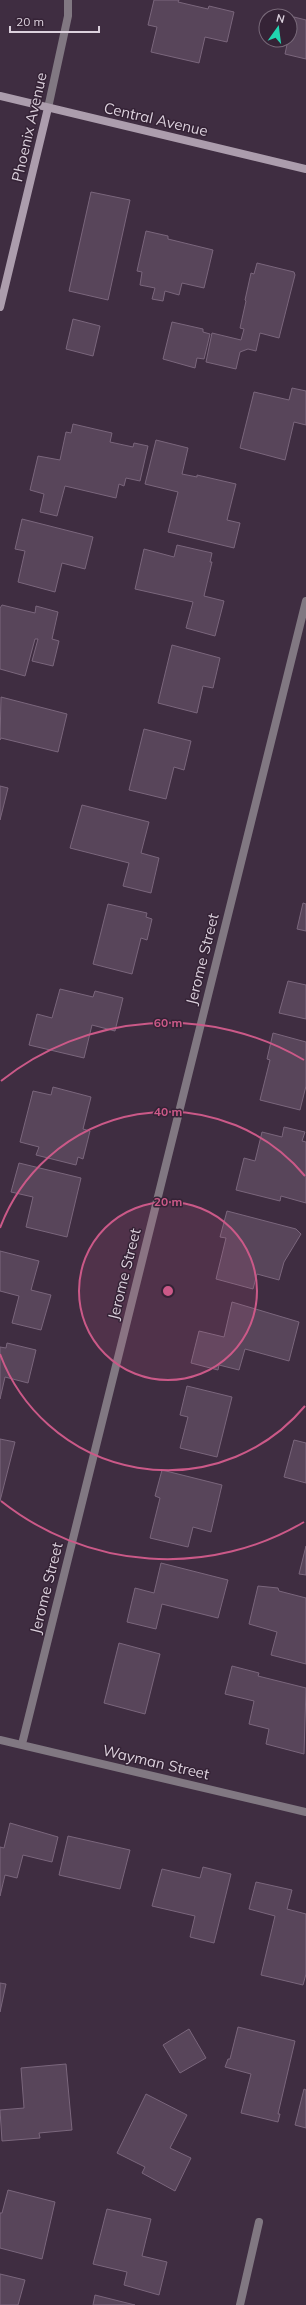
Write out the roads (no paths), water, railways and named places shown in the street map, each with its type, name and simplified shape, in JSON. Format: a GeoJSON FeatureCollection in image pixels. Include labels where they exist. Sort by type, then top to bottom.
{"type":"FeatureCollection","features":[{"type":"Feature","properties":{"kind":"main road","name":"Central Avenue"},"geometry":{"type":"LineString","coordinates":[[0,96],[306,169]]}},
{"type":"Feature","properties":{"kind":"main road","name":"Phoenix Avenue"},"geometry":{"type":"LineString","coordinates":[[0,307],[48,108]]}},
{"type":"Feature","properties":{"kind":"street","name":"Phoenix Avenue"},"geometry":{"type":"LineString","coordinates":[[48,108],[68,16],[68,0]]}},
{"type":"Feature","properties":{"kind":"street","name":"Jerome Street"},"geometry":{"type":"LineString","coordinates":[[22,1744],[306,600]]}},
{"type":"Feature","properties":{"kind":"street","name":"Wayman Street"},"geometry":{"type":"LineString","coordinates":[[0,1740],[306,1812]]}},
{"type":"Feature","properties":{"kind":"street"},"geometry":{"type":"LineString","coordinates":[[240,2305],[259,2222]]}}]}
